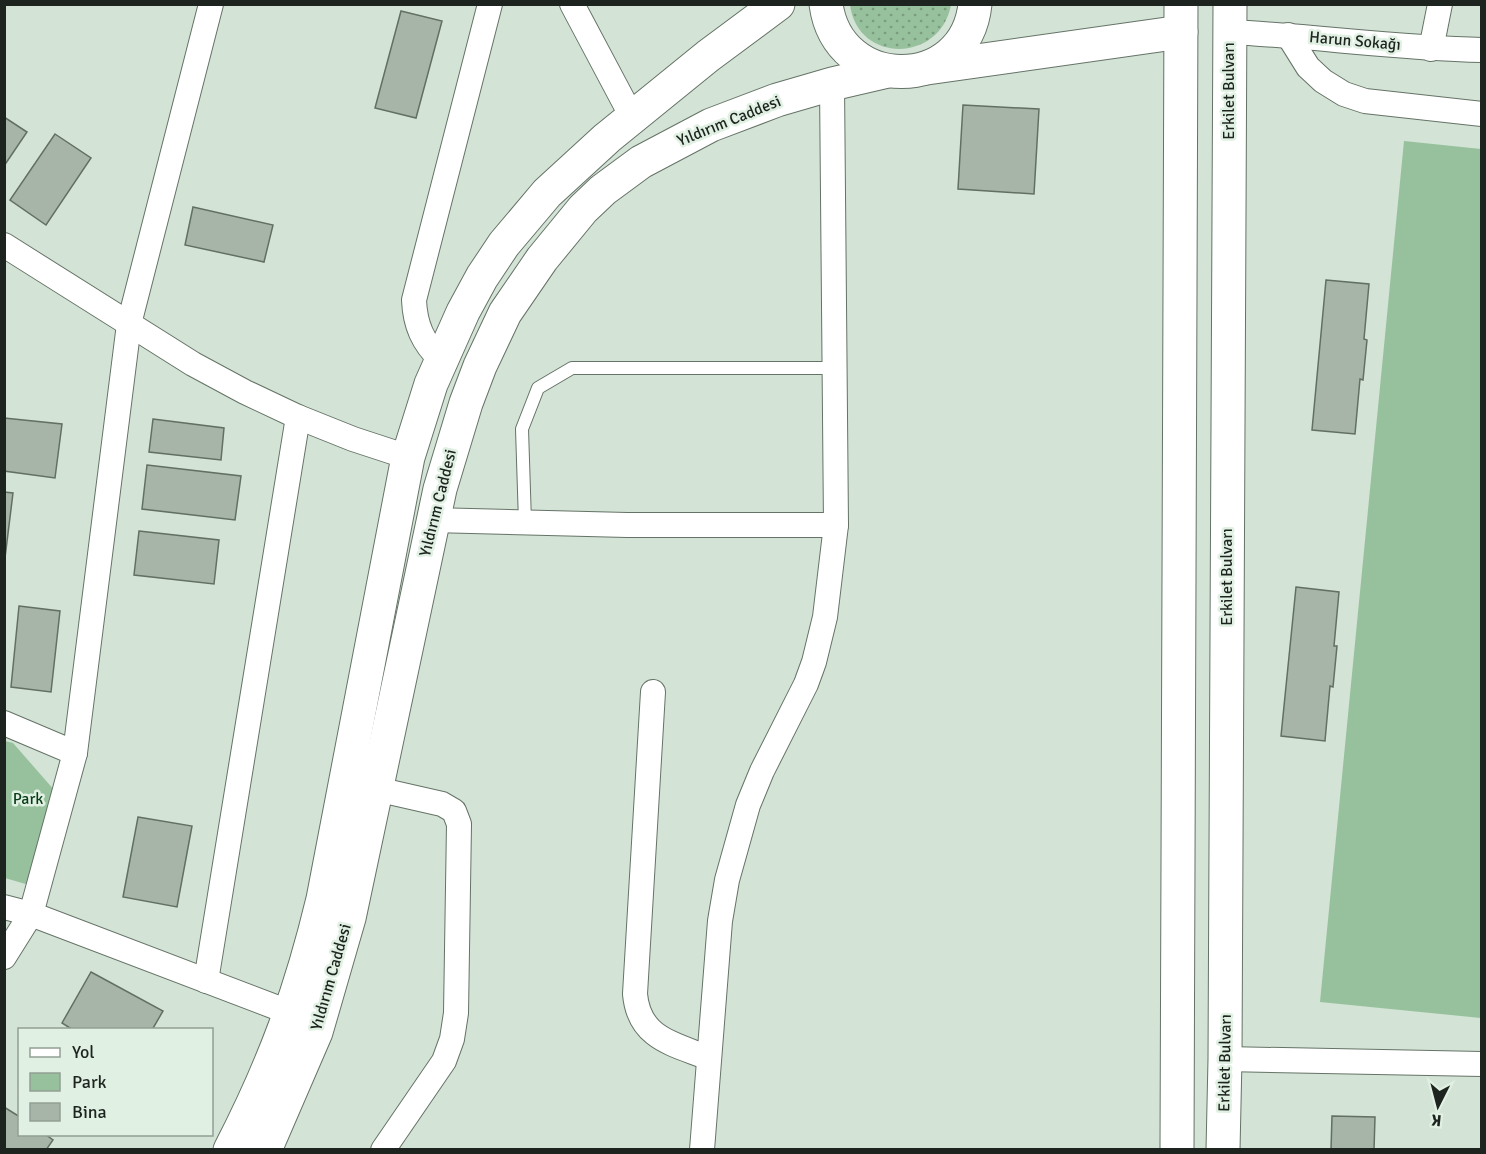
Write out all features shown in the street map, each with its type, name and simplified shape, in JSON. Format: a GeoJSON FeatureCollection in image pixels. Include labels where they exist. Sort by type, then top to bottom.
{"type":"FeatureCollection","features":[{"type":"Feature","properties":{"kind":"street"},"geometry":{"type":"LineString","coordinates":[[4,957],[31,914],[75,753],[129,324],[211,4]]}},
{"type":"Feature","properties":{"kind":"street"},"geometry":{"type":"LineString","coordinates":[[441,360],[430,350],[422,337],[417,324],[414,300],[490,4]]}},
{"type":"Feature","properties":{"kind":"street"},"geometry":{"type":"LineString","coordinates":[[572,4],[632,117]]}},
{"type":"Feature","properties":{"kind":"street","name":"Yıldırım Caddesi"},"geometry":{"type":"LineString","coordinates":[[230,1149],[261,1088],[291,1014],[309,957],[323,899],[408,457],[422,408],[441,360],[482,278],[504,244],[547,193],[632,117],[778,4]]}},
{"type":"Feature","properties":{"kind":"street"},"geometry":{"type":"LineString","coordinates":[[826,4],[834,31],[845,48],[860,61],[888,71],[908,72],[1181,18],[1229,18]]}},
{"type":"Feature","properties":{"kind":"street"},"geometry":{"type":"LineString","coordinates":[[927,68],[944,58],[959,44],[969,28],[975,4]]}},
{"type":"Feature","properties":{"kind":"street"},"geometry":{"type":"LineString","coordinates":[[1431,49],[1440,4]]}},
{"type":"Feature","properties":{"kind":"street"},"geometry":{"type":"LineString","coordinates":[[1177,1149],[1181,18]]}},
{"type":"Feature","properties":{"kind":"street","name":"Harun Sokağı"},"geometry":{"type":"LineString","coordinates":[[1229,18],[1288,35],[1431,49],[1482,50]]}},
{"type":"Feature","properties":{"kind":"street","name":"Erkilet Bulvarı"},"geometry":{"type":"LineString","coordinates":[[1223,1149],[1229,18]]}},
{"type":"Feature","properties":{"kind":"street"},"geometry":{"type":"LineString","coordinates":[[1288,35],[1308,67],[1323,81],[1344,94],[1365,102],[1482,114]]}},
{"type":"Feature","properties":{"kind":"street","name":"Yıldırım Caddesi"},"geometry":{"type":"LineString","coordinates":[[265,1149],[316,1032],[349,918],[432,520],[453,441],[492,339],[520,288],[583,209],[626,172],[690,135],[777,100],[888,71]]}},
{"type":"Feature","properties":{"kind":"street"},"geometry":{"type":"LineString","coordinates":[[702,1149],[720,921],[727,880],[752,797],[774,746],[797,706],[814,662],[825,618],[836,525],[832,84]]}},
{"type":"Feature","properties":{"kind":"street"},"geometry":{"type":"LineString","coordinates":[[4,245],[193,364],[245,392],[353,439],[408,457]]}},
{"type":"Feature","properties":{"kind":"street"},"geometry":{"type":"LineString","coordinates":[[206,981],[298,417]]}},
{"type":"Feature","properties":{"kind":"street"},"geometry":{"type":"LineString","coordinates":[[432,520],[627,525],[836,525]]}},
{"type":"Feature","properties":{"kind":"street"},"geometry":{"type":"LineString","coordinates":[[653,692],[636,1005],[645,1026],[654,1035],[709,1058]]}},
{"type":"Feature","properties":{"kind":"street"},"geometry":{"type":"LineString","coordinates":[[4,723],[75,753]]}},
{"type":"Feature","properties":{"kind":"street"},"geometry":{"type":"LineString","coordinates":[[376,789],[442,804],[454,812],[459,824],[456,1013],[452,1039],[444,1061],[383,1149]]}},
{"type":"Feature","properties":{"kind":"street"},"geometry":{"type":"LineString","coordinates":[[4,907],[31,914],[291,1014]]}},
{"type":"Feature","properties":{"kind":"street"},"geometry":{"type":"LineString","coordinates":[[1225,1059],[1482,1064]]}},
{"type":"Feature","properties":{"kind":"lane"},"geometry":{"type":"LineString","coordinates":[[525,522],[522,429],[538,388],[573,368],[836,368]]}},
{"type":"Feature","properties":{"kind":"green space"},"geometry":{"type":"Polygon","coordinates":[[[850,4],[951,5],[944,24],[932,38],[916,46],[899,49],[883,46],[868,38],[856,24],[850,4]]]}},
{"type":"Feature","properties":{"kind":"green space"},"geometry":{"type":"Polygon","coordinates":[[[1404,141],[1481,149],[1481,1018],[1320,1002],[1404,141]]]}},
{"type":"Feature","properties":{"kind":"green space","name":"Park"},"geometry":{"type":"Polygon","coordinates":[[[5,741],[13,743],[55,791],[29,885],[5,878],[5,741]]]}},
{"type":"Feature","properties":{"kind":"building"},"geometry":{"type":"Polygon","coordinates":[[[401,11],[442,21],[416,118],[375,108],[401,11]]]}},
{"type":"Feature","properties":{"kind":"building"},"geometry":{"type":"Polygon","coordinates":[[[963,105],[1039,109],[1034,194],[958,189],[963,105]]]}},
{"type":"Feature","properties":{"kind":"building"},"geometry":{"type":"Polygon","coordinates":[[[4,117],[27,132],[4,166],[4,117]]]}},
{"type":"Feature","properties":{"kind":"building"},"geometry":{"type":"Polygon","coordinates":[[[55,134],[91,158],[46,225],[10,200],[55,134]]]}},
{"type":"Feature","properties":{"kind":"building"},"geometry":{"type":"Polygon","coordinates":[[[193,207],[273,225],[264,262],[185,245],[193,207]]]}},
{"type":"Feature","properties":{"kind":"building"},"geometry":{"type":"Polygon","coordinates":[[[1326,280],[1369,284],[1364,339],[1367,340],[1363,380],[1360,379],[1355,434],[1312,430],[1326,280]]]}},
{"type":"Feature","properties":{"kind":"building"},"geometry":{"type":"Polygon","coordinates":[[[4,418],[62,424],[55,478],[4,471],[4,418]]]}},
{"type":"Feature","properties":{"kind":"building"},"geometry":{"type":"Polygon","coordinates":[[[153,419],[224,428],[221,460],[149,452],[153,419]]]}},
{"type":"Feature","properties":{"kind":"building"},"geometry":{"type":"Polygon","coordinates":[[[147,465],[241,476],[235,520],[142,509],[147,465]]]}},
{"type":"Feature","properties":{"kind":"building"},"geometry":{"type":"Polygon","coordinates":[[[4,492],[13,493],[4,566],[4,492]]]}},
{"type":"Feature","properties":{"kind":"building"},"geometry":{"type":"Polygon","coordinates":[[[139,531],[219,540],[214,584],[134,575],[139,531]]]}},
{"type":"Feature","properties":{"kind":"building"},"geometry":{"type":"Polygon","coordinates":[[[1296,587],[1339,592],[1334,646],[1337,646],[1333,687],[1330,686],[1325,741],[1281,736],[1296,587]]]}},
{"type":"Feature","properties":{"kind":"building"},"geometry":{"type":"Polygon","coordinates":[[[19,606],[60,611],[51,692],[11,687],[19,606]]]}},
{"type":"Feature","properties":{"kind":"building"},"geometry":{"type":"Polygon","coordinates":[[[138,817],[192,826],[177,907],[123,897],[138,817]]]}},
{"type":"Feature","properties":{"kind":"building"},"geometry":{"type":"Polygon","coordinates":[[[91,972],[163,1011],[153,1028],[70,1028],[62,1023],[91,972]]]}},
{"type":"Feature","properties":{"kind":"building"},"geometry":{"type":"Polygon","coordinates":[[[4,1107],[18,1116],[18,1136],[48,1136],[53,1140],[46,1150],[4,1150],[4,1107]]]}},
{"type":"Feature","properties":{"kind":"building"},"geometry":{"type":"Polygon","coordinates":[[[1332,1116],[1375,1117],[1374,1150],[1331,1150],[1332,1116]]]}}]}
